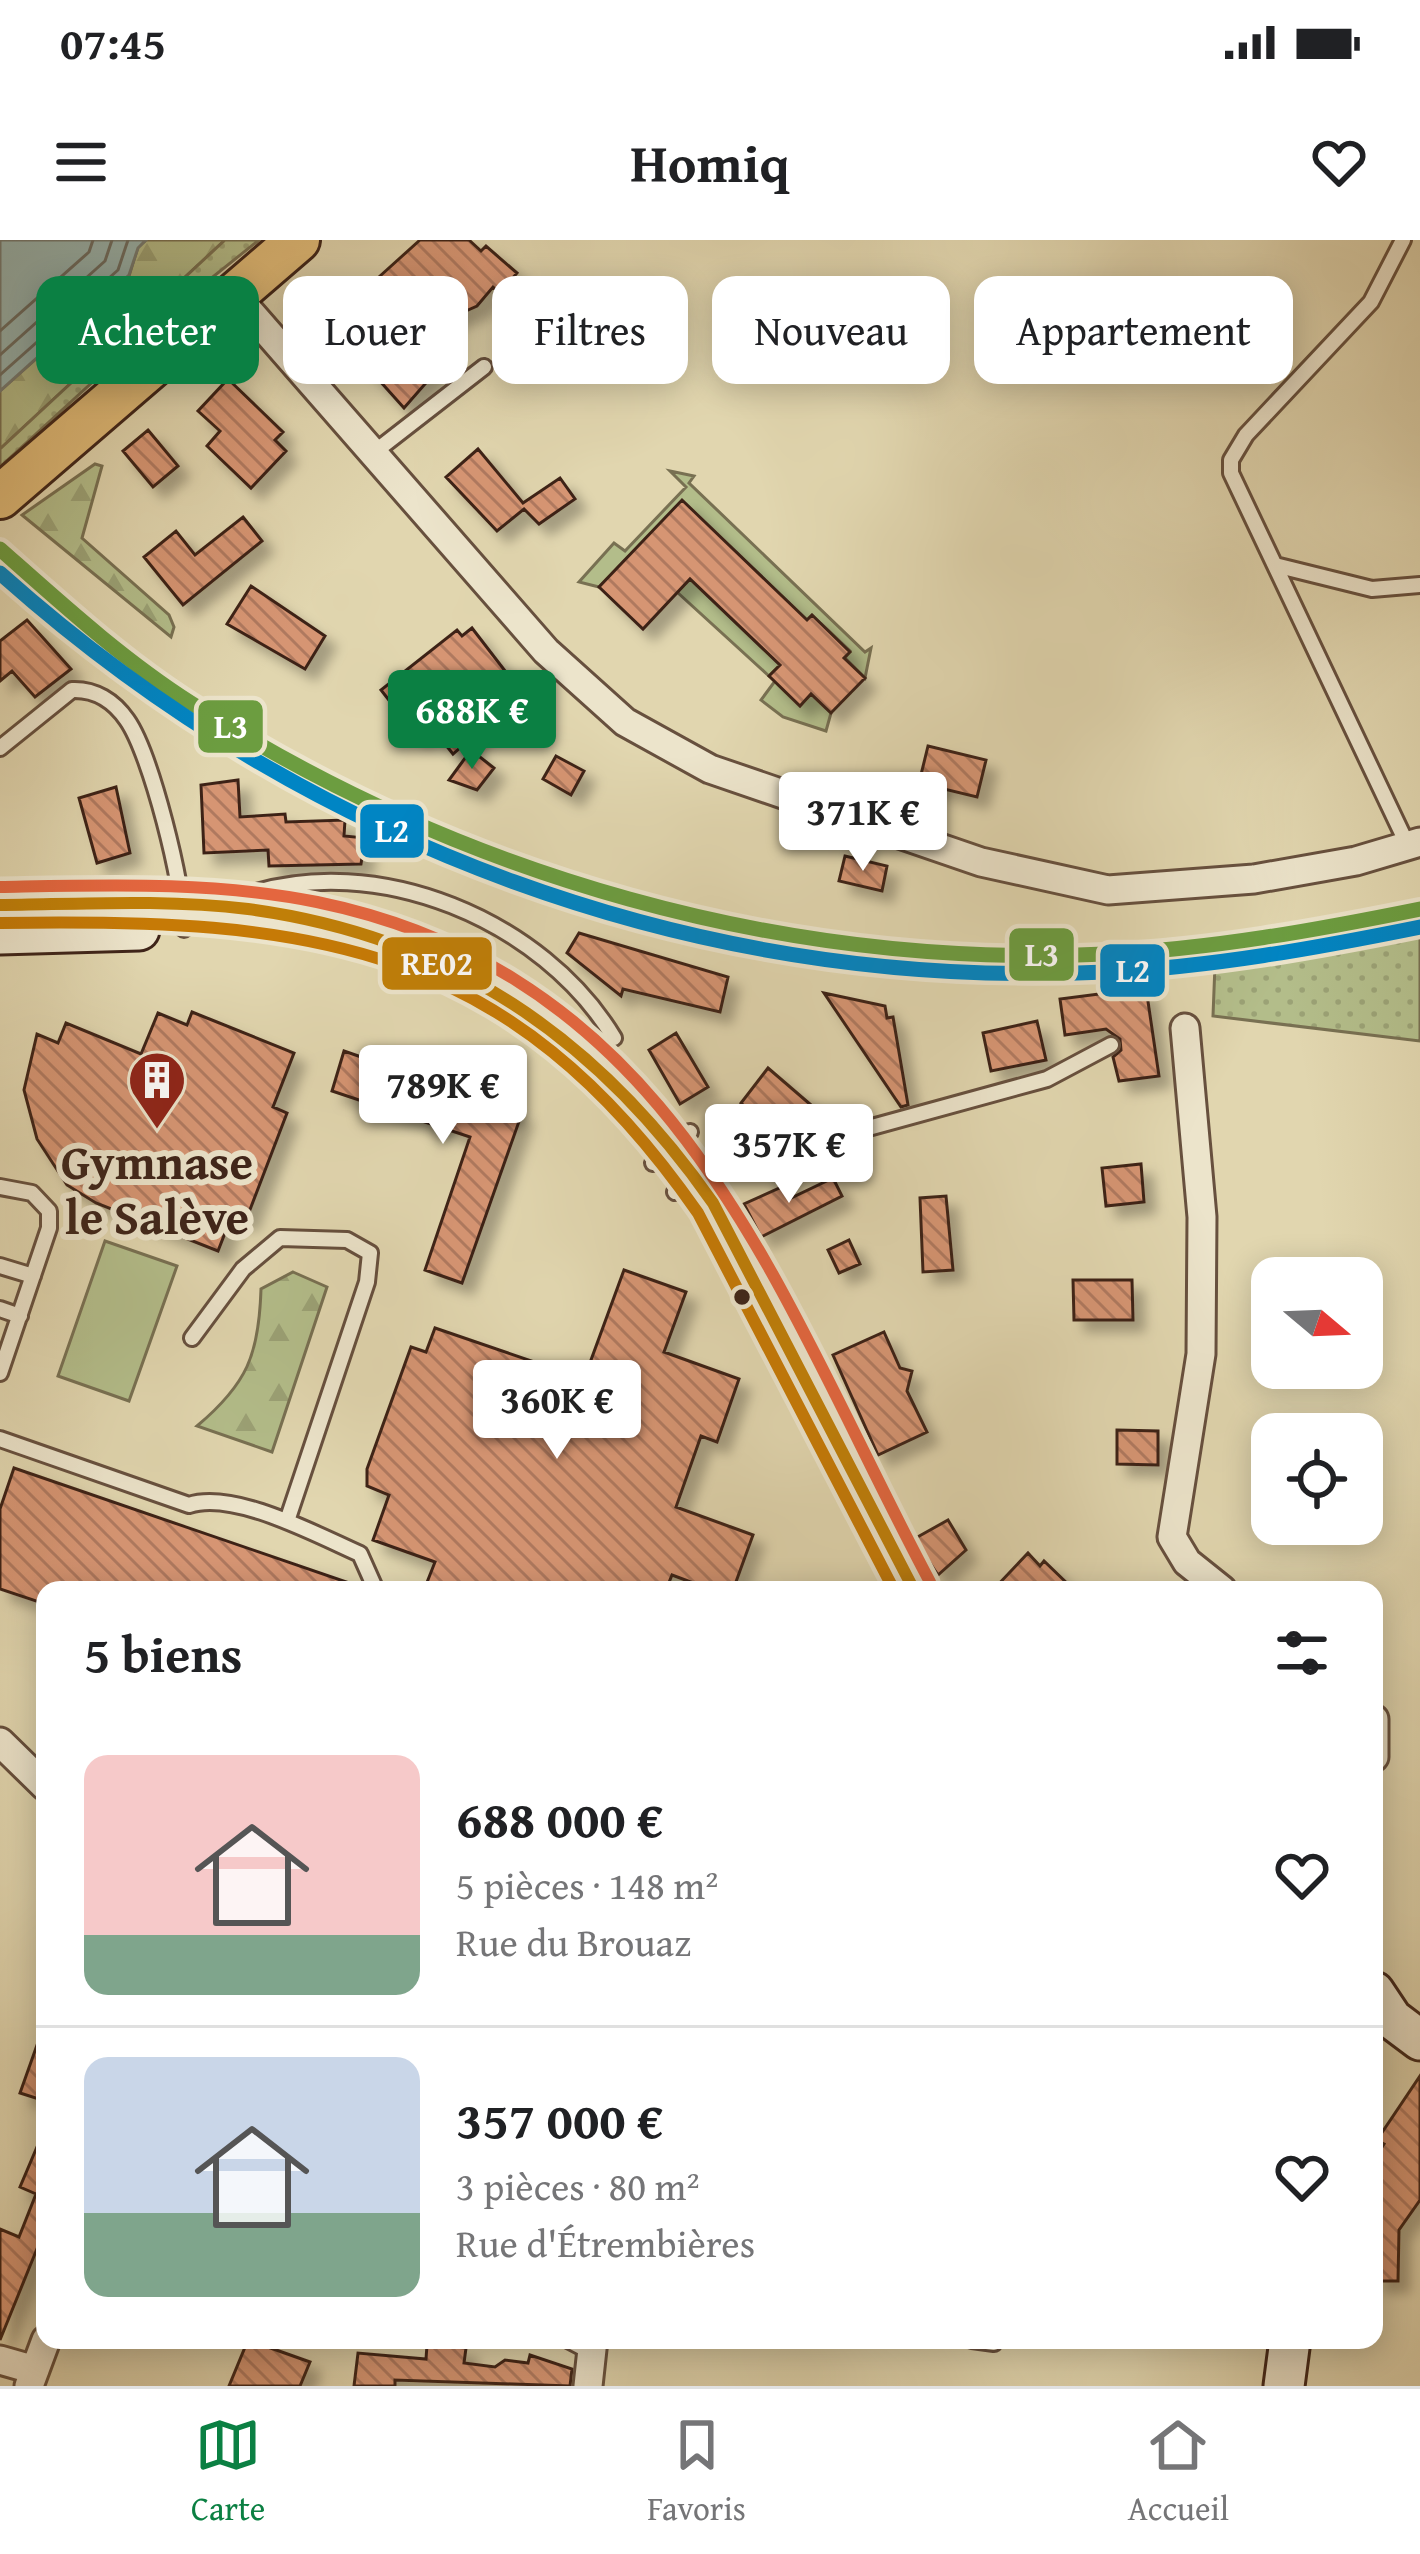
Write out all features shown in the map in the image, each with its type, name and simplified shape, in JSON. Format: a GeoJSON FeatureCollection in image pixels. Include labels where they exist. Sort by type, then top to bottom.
{"type":"FeatureCollection","features":[{"type":"Feature","properties":{"kind":"main road"},"geometry":{"type":"LineString","coordinates":[[257,276],[298,240]]}},
{"type":"Feature","properties":{"kind":"main road"},"geometry":{"type":"LineString","coordinates":[[0,497],[131,384]]}},
{"type":"Feature","properties":{"kind":"main road"},"geometry":{"type":"LineString","coordinates":[[0,905],[322,922],[428,957],[609,1042],[678,1163],[784,1392],[881,1581]]}},
{"type":"Feature","properties":{"kind":"main road"},"geometry":{"type":"LineString","coordinates":[[0,934],[195,914],[322,947],[449,995],[565,1072],[678,1163],[741,1251],[909,1581]]}},
{"type":"Feature","properties":{"kind":"main road"},"geometry":{"type":"LineString","coordinates":[[1284,2386],[1289,2349]]}},
{"type":"Feature","properties":{"kind":"street"},"geometry":{"type":"LineString","coordinates":[[259,323],[546,651],[598,700],[653,741],[759,789],[981,862],[1108,890],[1254,879],[1414,844]]}},
{"type":"Feature","properties":{"kind":"street"},"geometry":{"type":"LineString","coordinates":[[1185,1028],[1202,1216],[1202,1354],[1172,1537],[1186,1562],[1210,1581]]}},
{"type":"Feature","properties":{"kind":"street"},"geometry":{"type":"LineString","coordinates":[[0,1742],[31,1782]]}},
{"type":"Feature","properties":{"kind":"street"},"geometry":{"type":"LineString","coordinates":[[0,2360],[32,2378],[43,2349]]}},
{"type":"Feature","properties":{"kind":"street"},"geometry":{"type":"LineString","coordinates":[[584,2349],[588,2386]]}},
{"type":"Feature","properties":{"kind":"lane"},"geometry":{"type":"LineString","coordinates":[[1403,240],[1371,302],[1246,435],[1231,460],[1234,485],[1414,844]]}},
{"type":"Feature","properties":{"kind":"lane"},"geometry":{"type":"LineString","coordinates":[[372,454],[484,367]]}},
{"type":"Feature","properties":{"kind":"lane"},"geometry":{"type":"LineString","coordinates":[[1275,565],[1372,589],[1420,585]]}},
{"type":"Feature","properties":{"kind":"lane"},"geometry":{"type":"LineString","coordinates":[[0,748],[72,690],[92,691],[115,705],[138,742],[195,914],[284,884],[326,878],[420,895],[476,917],[540,955],[592,1004],[609,1042]]}},
{"type":"Feature","properties":{"kind":"lane"},"geometry":{"type":"LineString","coordinates":[[678,1163],[883,1121],[1047,1078],[1111,1046]]}},
{"type":"Feature","properties":{"kind":"lane"},"geometry":{"type":"LineString","coordinates":[[0,1186],[44,1199],[50,1210],[0,1373]]}},
{"type":"Feature","properties":{"kind":"lane"},"geometry":{"type":"LineString","coordinates":[[192,1338],[243,1269],[280,1238],[347,1240],[370,1253],[367,1282],[287,1521]]}},
{"type":"Feature","properties":{"kind":"lane"},"geometry":{"type":"LineString","coordinates":[[0,1266],[33,1276]]}},
{"type":"Feature","properties":{"kind":"lane"},"geometry":{"type":"LineString","coordinates":[[0,1309],[20,1316]]}},
{"type":"Feature","properties":{"kind":"lane"},"geometry":{"type":"LineString","coordinates":[[0,1439],[189,1505],[208,1499],[287,1521],[360,1554],[372,1581]]}},
{"type":"Feature","properties":{"kind":"green space"},"geometry":{"type":"Polygon","coordinates":[[[146,240],[225,240],[186,276],[129,276],[138,247],[146,240]]]}},
{"type":"Feature","properties":{"kind":"green space"},"geometry":{"type":"Polygon","coordinates":[[[225,240],[259,240],[214,276],[186,276],[225,240]]]}},
{"type":"Feature","properties":{"kind":"green space"},"geometry":{"type":"Polygon","coordinates":[[[36,359],[36,384],[70,384],[0,449],[0,391],[36,359]]]}},
{"type":"Feature","properties":{"kind":"green space"},"geometry":{"type":"Polygon","coordinates":[[[70,384],[90,384],[0,467],[0,449],[70,384]]]}},
{"type":"Feature","properties":{"kind":"green space"},"geometry":{"type":"Polygon","coordinates":[[[95,464],[102,466],[82,538],[169,615],[174,627],[171,637],[22,515],[95,464]]]}},
{"type":"Feature","properties":{"kind":"green space"},"geometry":{"type":"Polygon","coordinates":[[[670,471],[694,476],[689,483],[865,652],[871,648],[865,678],[845,658],[850,651],[812,615],[807,620],[682,501],[599,587],[579,582],[614,543],[625,551],[686,487],[670,471]]]}},
{"type":"Feature","properties":{"kind":"green space"},"geometry":{"type":"Polygon","coordinates":[[[690,579],[780,665],[769,676],[677,592],[690,579]]]}},
{"type":"Feature","properties":{"kind":"green space"},"geometry":{"type":"Polygon","coordinates":[[[775,681],[800,705],[811,694],[831,713],[826,731],[783,717],[761,700],[775,681]]]}},
{"type":"Feature","properties":{"kind":"green space"},"geometry":{"type":"Polygon","coordinates":[[[1420,934],[1420,1041],[1213,1016],[1215,965],[1420,934]]]}},
{"type":"Feature","properties":{"kind":"green space"},"geometry":{"type":"Polygon","coordinates":[[[105,1241],[177,1266],[129,1401],[58,1376],[105,1241]]]}},
{"type":"Feature","properties":{"kind":"green space"},"geometry":{"type":"Polygon","coordinates":[[[293,1272],[327,1287],[272,1452],[197,1426],[228,1396],[247,1366],[257,1332],[261,1289],[293,1272]]]}},
{"type":"Feature","properties":{"kind":"water"},"geometry":{"type":"Polygon","coordinates":[[[0,240],[146,240],[128,276],[36,276],[36,359],[0,391],[0,240]]]}},
{"type":"Feature","properties":{"kind":"building"},"geometry":{"type":"Polygon","coordinates":[[[420,240],[469,240],[481,251],[486,246],[517,273],[492,276],[492,288],[468,310],[468,276],[380,276],[420,240]]]}},
{"type":"Feature","properties":{"kind":"building"},"geometry":{"type":"Polygon","coordinates":[[[223,384],[233,384],[283,432],[275,440],[286,451],[251,488],[207,446],[220,431],[198,411],[223,384]]]}},
{"type":"Feature","properties":{"kind":"building"},"geometry":{"type":"Polygon","coordinates":[[[383,384],[425,384],[404,408],[383,384]]]}},
{"type":"Feature","properties":{"kind":"building"},"geometry":{"type":"Polygon","coordinates":[[[148,430],[178,466],[153,487],[123,451],[148,430]]]}},
{"type":"Feature","properties":{"kind":"building"},"geometry":{"type":"Polygon","coordinates":[[[478,449],[523,503],[560,478],[575,499],[539,524],[524,509],[497,531],[446,477],[478,449]]]}},
{"type":"Feature","properties":{"kind":"building"},"geometry":{"type":"Polygon","coordinates":[[[682,500],[807,620],[812,615],[850,652],[844,658],[865,678],[831,713],[811,694],[800,706],[769,676],[780,665],[690,579],[643,629],[599,587],[682,500]]]}},
{"type":"Feature","properties":{"kind":"building"},"geometry":{"type":"Polygon","coordinates":[[[243,517],[262,541],[183,605],[144,557],[176,531],[195,555],[243,517]]]}},
{"type":"Feature","properties":{"kind":"building"},"geometry":{"type":"Polygon","coordinates":[[[251,586],[325,636],[305,669],[227,624],[251,586]]]}},
{"type":"Feature","properties":{"kind":"building"},"geometry":{"type":"Polygon","coordinates":[[[27,620],[71,669],[35,697],[12,671],[0,681],[0,641],[27,620]]]}},
{"type":"Feature","properties":{"kind":"building"},"geometry":{"type":"Polygon","coordinates":[[[472,628],[522,693],[453,754],[430,725],[417,736],[381,690],[457,630],[462,636],[472,628]]]}},
{"type":"Feature","properties":{"kind":"building"},"geometry":{"type":"Polygon","coordinates":[[[928,746],[986,760],[977,797],[919,783],[928,746]]]}},
{"type":"Feature","properties":{"kind":"building"},"geometry":{"type":"Polygon","coordinates":[[[471,750],[494,768],[477,790],[449,780],[471,750]]]}},
{"type":"Feature","properties":{"kind":"building"},"geometry":{"type":"Polygon","coordinates":[[[556,756],[584,771],[571,795],[543,779],[556,756]]]}},
{"type":"Feature","properties":{"kind":"building"},"geometry":{"type":"Polygon","coordinates":[[[238,780],[240,817],[285,814],[286,822],[345,820],[344,836],[365,838],[361,864],[269,866],[268,850],[204,853],[201,785],[238,780]]]}},
{"type":"Feature","properties":{"kind":"building"},"geometry":{"type":"Polygon","coordinates":[[[116,787],[130,853],[97,863],[79,798],[116,787]]]}},
{"type":"Feature","properties":{"kind":"building"},"geometry":{"type":"Polygon","coordinates":[[[845,856],[887,866],[882,891],[839,881],[845,856]]]}},
{"type":"Feature","properties":{"kind":"building"},"geometry":{"type":"Polygon","coordinates":[[[579,933],[728,977],[720,1012],[623,989],[621,996],[567,953],[579,933]]]}},
{"type":"Feature","properties":{"kind":"building"},"geometry":{"type":"Polygon","coordinates":[[[1146,988],[1159,1076],[1119,1081],[1113,1057],[1121,1050],[1120,1039],[1106,1029],[1065,1035],[1060,999],[1146,988]]]}},
{"type":"Feature","properties":{"kind":"building"},"geometry":{"type":"Polygon","coordinates":[[[824,993],[885,1006],[887,1018],[893,1017],[908,1105],[901,1107],[824,993]]]}},
{"type":"Feature","properties":{"kind":"building","name":"Gymnase le Salève"},"geometry":{"type":"Polygon","coordinates":[[[192,1012],[294,1053],[273,1107],[287,1113],[246,1220],[232,1215],[218,1251],[96,1203],[67,1185],[37,1139],[24,1090],[37,1034],[58,1043],[66,1023],[141,1054],[158,1013],[187,1025],[192,1012]]]}},
{"type":"Feature","properties":{"kind":"building"},"geometry":{"type":"Polygon","coordinates":[[[1037,1021],[1046,1060],[991,1071],[983,1033],[1037,1021]]]}},
{"type":"Feature","properties":{"kind":"building"},"geometry":{"type":"Polygon","coordinates":[[[676,1033],[708,1087],[680,1104],[649,1050],[676,1033]]]}},
{"type":"Feature","properties":{"kind":"building"},"geometry":{"type":"Polygon","coordinates":[[[344,1051],[522,1113],[462,1283],[425,1270],[470,1137],[332,1091],[344,1051]]]}},
{"type":"Feature","properties":{"kind":"building"},"geometry":{"type":"Polygon","coordinates":[[[768,1068],[811,1105],[781,1139],[741,1103],[768,1068]]]}},
{"type":"Feature","properties":{"kind":"building"},"geometry":{"type":"Polygon","coordinates":[[[1141,1164],[1144,1202],[1106,1206],[1102,1168],[1141,1164]]]}},
{"type":"Feature","properties":{"kind":"building"},"geometry":{"type":"Polygon","coordinates":[[[833,1178],[842,1196],[761,1237],[744,1204],[784,1186],[791,1198],[833,1178]]]}},
{"type":"Feature","properties":{"kind":"building"},"geometry":{"type":"Polygon","coordinates":[[[946,1196],[953,1270],[923,1272],[920,1198],[946,1196]]]}},
{"type":"Feature","properties":{"kind":"building"},"geometry":{"type":"Polygon","coordinates":[[[849,1240],[860,1264],[839,1273],[828,1250],[849,1240]]]}},
{"type":"Feature","properties":{"kind":"building"},"geometry":{"type":"Polygon","coordinates":[[[624,1270],[686,1292],[664,1352],[739,1379],[717,1442],[701,1436],[676,1507],[753,1535],[736,1581],[688,1581],[672,1575],[670,1581],[428,1581],[435,1562],[373,1540],[389,1495],[367,1486],[367,1469],[411,1347],[426,1352],[435,1328],[584,1379],[624,1270]]]}},
{"type":"Feature","properties":{"kind":"building"},"geometry":{"type":"Polygon","coordinates":[[[1073,1280],[1132,1280],[1133,1320],[1074,1320],[1073,1280]]]}},
{"type":"Feature","properties":{"kind":"building"},"geometry":{"type":"Polygon","coordinates":[[[884,1332],[900,1368],[912,1371],[907,1391],[927,1432],[878,1455],[833,1355],[884,1332]]]}},
{"type":"Feature","properties":{"kind":"building"},"geometry":{"type":"Polygon","coordinates":[[[1117,1430],[1158,1431],[1158,1465],[1117,1464],[1117,1430]]]}},
{"type":"Feature","properties":{"kind":"building"},"geometry":{"type":"Polygon","coordinates":[[[14,1468],[343,1581],[36,1581],[36,1601],[0,1589],[0,1509],[14,1468]]]}},
{"type":"Feature","properties":{"kind":"building"},"geometry":{"type":"Polygon","coordinates":[[[948,1520],[966,1550],[938,1575],[914,1539],[948,1520]]]}},
{"type":"Feature","properties":{"kind":"building"},"geometry":{"type":"Polygon","coordinates":[[[1028,1553],[1065,1581],[1002,1581],[1028,1553]]]}},
{"type":"Feature","properties":{"kind":"building"},"geometry":{"type":"Polygon","coordinates":[[[36,2048],[36,2098],[20,2093],[36,2048]]]}},
{"type":"Feature","properties":{"kind":"building"},"geometry":{"type":"Polygon","coordinates":[[[1420,2076],[1420,2200],[1399,2230],[1398,2281],[1383,2281],[1383,2131],[1420,2076]]]}},
{"type":"Feature","properties":{"kind":"building"},"geometry":{"type":"Polygon","coordinates":[[[36,2149],[36,2194],[20,2187],[36,2149]]]}},
{"type":"Feature","properties":{"kind":"building"},"geometry":{"type":"Polygon","coordinates":[[[36,2194],[36,2251],[0,2340],[0,2229],[19,2237],[36,2194]]]}},
{"type":"Feature","properties":{"kind":"building"},"geometry":{"type":"Polygon","coordinates":[[[244,2349],[273,2349],[310,2362],[300,2386],[229,2386],[244,2349]]]}},
{"type":"Feature","properties":{"kind":"building"},"geometry":{"type":"Polygon","coordinates":[[[427,2349],[466,2349],[464,2363],[495,2367],[505,2360],[528,2363],[530,2355],[572,2369],[570,2386],[395,2380],[395,2386],[354,2386],[358,2353],[426,2359],[427,2349]]]}},
{"type":"Feature","properties":{"kind":"transit line","name":"L3"},"geometry":{"type":"LineString","coordinates":[[0,549],[141,668],[295,764],[403,817],[514,862],[629,899],[746,927],[865,945],[985,955],[1185,948],[1420,909]]}},
{"type":"Feature","properties":{"kind":"transit line","name":"L2"},"geometry":{"type":"LineString","coordinates":[[0,573],[118,669],[243,753],[375,824],[513,882],[656,926],[803,956],[953,971],[1106,972],[1264,956],[1420,927]]}},
{"type":"Feature","properties":{"kind":"transit line"},"geometry":{"type":"LineString","coordinates":[[0,887],[199,887],[317,902],[442,941],[545,1000],[631,1074],[703,1162],[765,1260],[929,1581]]}},
{"type":"Feature","properties":{"kind":"transit line","name":"RE02"},"geometry":{"type":"LineString","coordinates":[[0,905],[186,904],[248,909],[321,923],[390,943],[453,970],[513,1004],[568,1044],[620,1091],[713,1203],[909,1581]]}},
{"type":"Feature","properties":{"kind":"transit line"},"geometry":{"type":"LineString","coordinates":[[0,923],[213,928],[307,941],[394,964],[475,1000],[552,1052],[626,1122],[698,1213],[889,1581]]}},
{"type":"Feature","properties":{"kind":"place","name":"Gymnase le Salève"},"geometry":{"type":"Point","coordinates":[157,1131]}}]}
